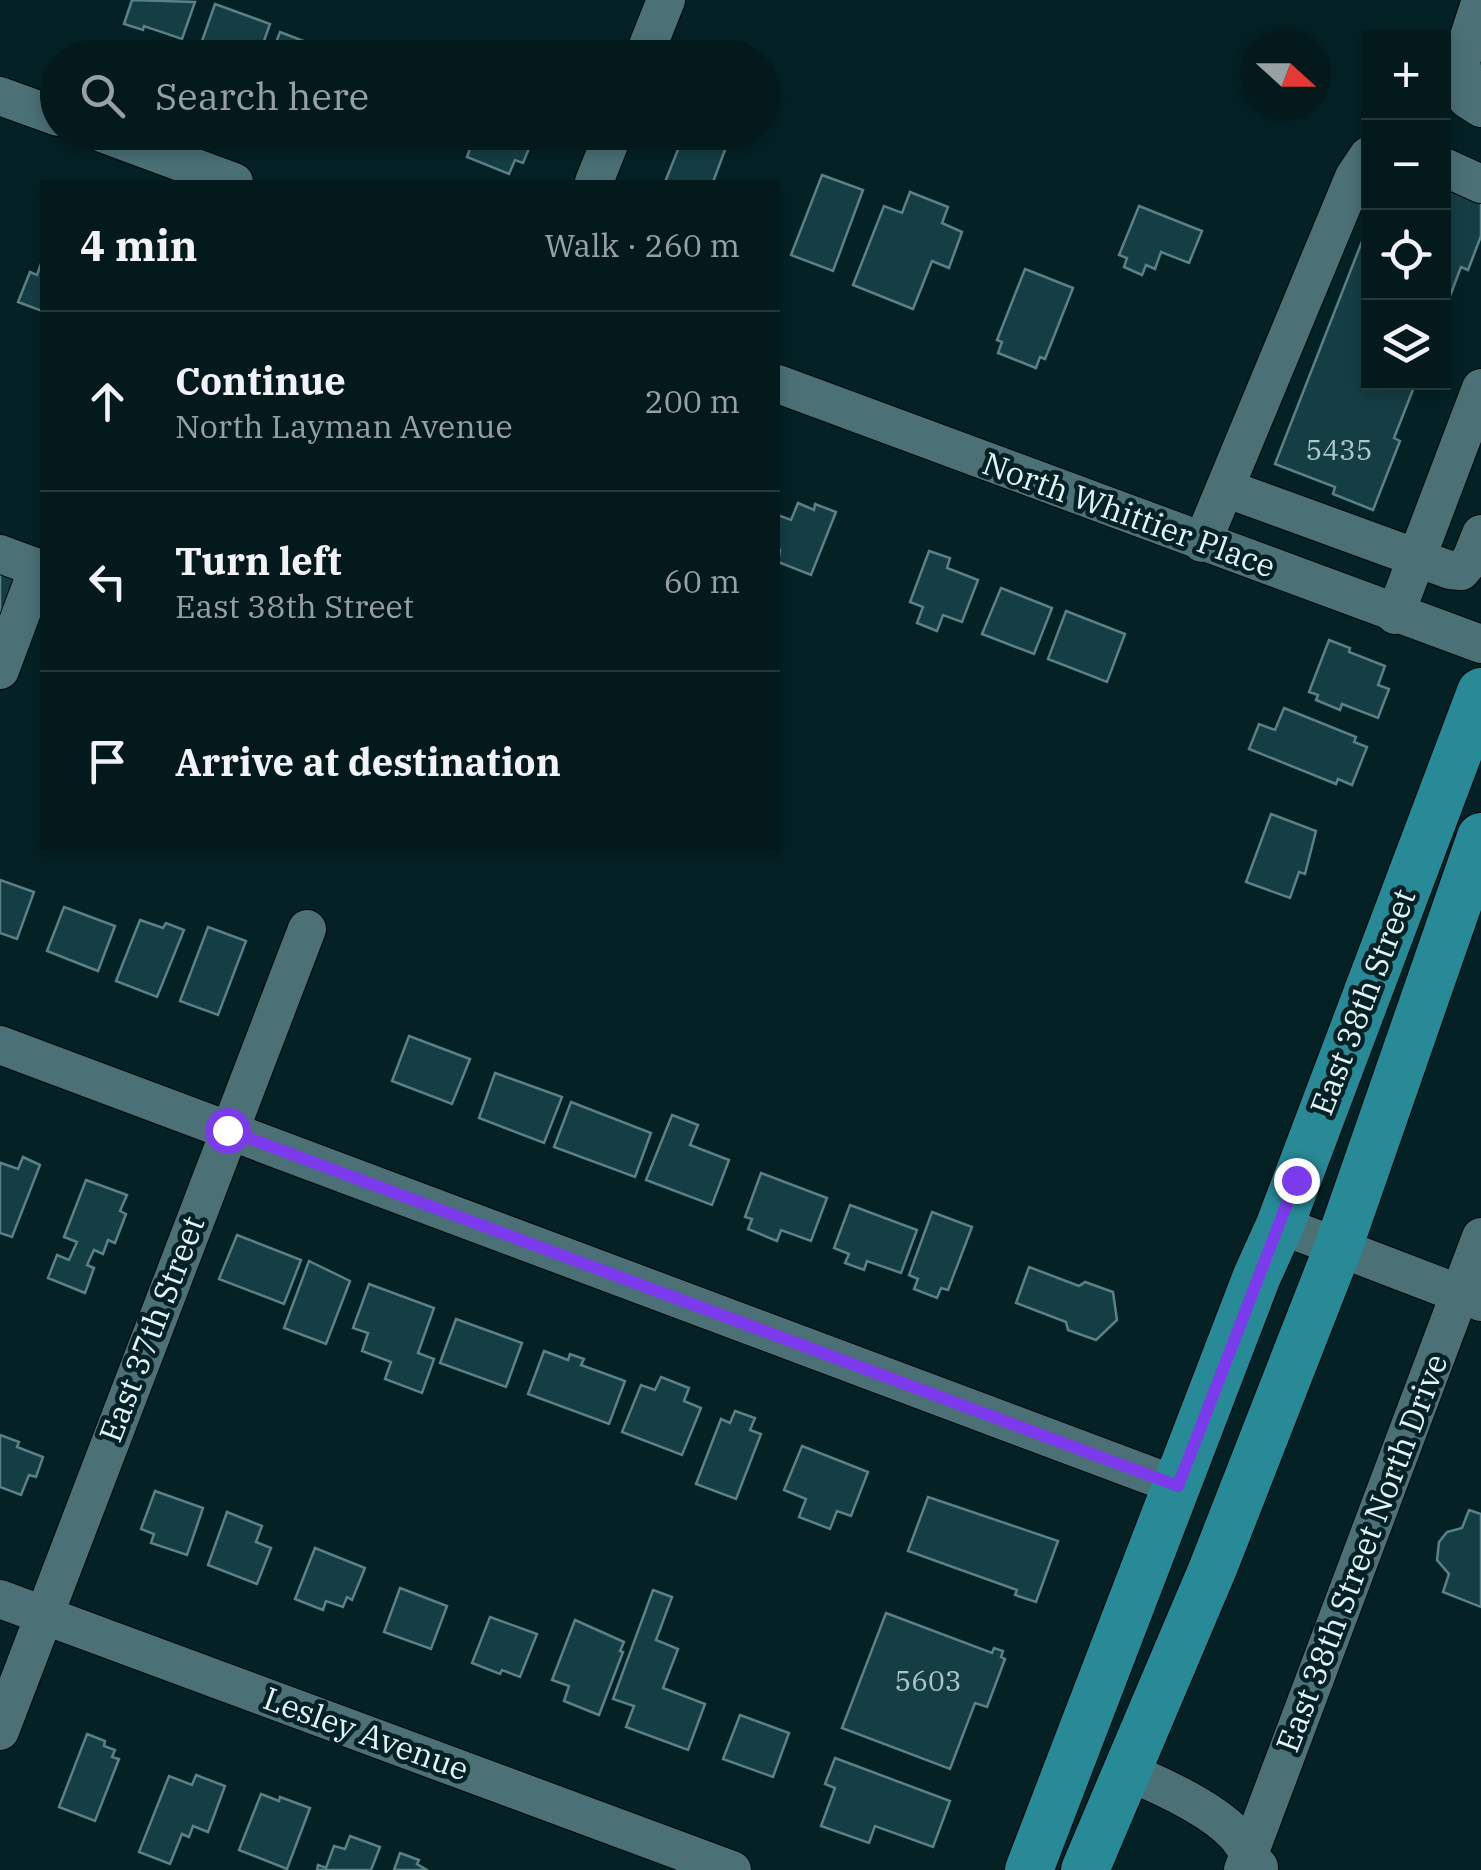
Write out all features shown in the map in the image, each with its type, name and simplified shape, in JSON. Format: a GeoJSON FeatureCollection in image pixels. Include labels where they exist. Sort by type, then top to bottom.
{"type":"FeatureCollection","features":[{"type":"Feature","properties":{"kind":"main road","name":"East 38th Street"},"geometry":{"type":"LineString","coordinates":[[1029,1870],[1256,1276],[1280,1225],[1481,692]]}},
{"type":"Feature","properties":{"kind":"main road","name":"East 38th Street"},"geometry":{"type":"LineString","coordinates":[[1086,1870],[1214,1568],[1338,1248],[1481,837]]}},
{"type":"Feature","properties":{"kind":"street"},"geometry":{"type":"LineString","coordinates":[[650,40],[666,0]]}},
{"type":"Feature","properties":{"kind":"street"},"geometry":{"type":"LineString","coordinates":[[1481,0],[1461,61],[1467,99],[1481,108]]}},
{"type":"Feature","properties":{"kind":"street"},"geometry":{"type":"LineString","coordinates":[[0,96],[40,110]]}},
{"type":"Feature","properties":{"kind":"street"},"geometry":{"type":"LineString","coordinates":[[148,150],[229,180]]}},
{"type":"Feature","properties":{"kind":"street"},"geometry":{"type":"LineString","coordinates":[[595,180],[607,150]]}},
{"type":"Feature","properties":{"kind":"street"},"geometry":{"type":"LineString","coordinates":[[1202,543],[1361,167]]}},
{"type":"Feature","properties":{"kind":"street"},"geometry":{"type":"LineString","coordinates":[[1451,170],[1481,184]]}},
{"type":"Feature","properties":{"kind":"street","name":"North Whittier Place"},"geometry":{"type":"LineString","coordinates":[[780,385],[1481,644]]}},
{"type":"Feature","properties":{"kind":"street"},"geometry":{"type":"LineString","coordinates":[[1395,615],[1481,388]]}},
{"type":"Feature","properties":{"kind":"street"},"geometry":{"type":"LineString","coordinates":[[1225,488],[1416,560],[1461,571],[1471,559],[1481,534]]}},
{"type":"Feature","properties":{"kind":"street"},"geometry":{"type":"LineString","coordinates":[[0,554],[38,568],[0,670]]}},
{"type":"Feature","properties":{"kind":"street","name":"East 37th Street"},"geometry":{"type":"LineString","coordinates":[[0,1730],[307,928]]}},
{"type":"Feature","properties":{"kind":"street"},"geometry":{"type":"LineString","coordinates":[[0,1045],[1178,1486]]}},
{"type":"Feature","properties":{"kind":"street"},"geometry":{"type":"LineString","coordinates":[[1280,1225],[1470,1298]]}},
{"type":"Feature","properties":{"kind":"street","name":"East 38th Street North Drive"},"geometry":{"type":"LineString","coordinates":[[1251,1865],[1470,1298],[1481,1237]]}},
{"type":"Feature","properties":{"kind":"street","name":"Lesley Avenue"},"geometry":{"type":"LineString","coordinates":[[0,1598],[732,1870]]}},
{"type":"Feature","properties":{"kind":"street"},"geometry":{"type":"LineString","coordinates":[[1126,1771],[1212,1816],[1235,1834],[1251,1865]]}},
{"type":"Feature","properties":{"kind":"building"},"geometry":{"type":"Polygon","coordinates":[[[132,0],[195,2],[182,39],[144,26],[143,30],[124,24],[132,0]]]}},
{"type":"Feature","properties":{"kind":"building"},"geometry":{"type":"Polygon","coordinates":[[[215,4],[270,24],[264,40],[202,40],[215,4]]]}},
{"type":"Feature","properties":{"kind":"building"},"geometry":{"type":"Polygon","coordinates":[[[280,32],[301,40],[277,40],[280,32]]]}},
{"type":"Feature","properties":{"kind":"building"},"geometry":{"type":"Polygon","coordinates":[[[470,150],[528,150],[523,163],[515,160],[509,174],[467,157],[470,150]]]}},
{"type":"Feature","properties":{"kind":"building"},"geometry":{"type":"Polygon","coordinates":[[[678,150],[725,150],[714,180],[666,180],[678,150]]]}},
{"type":"Feature","properties":{"kind":"building"},"geometry":{"type":"Polygon","coordinates":[[[822,175],[863,190],[833,271],[791,255],[822,175]]]}},
{"type":"Feature","properties":{"kind":"building"},"geometry":{"type":"Polygon","coordinates":[[[1451,189],[1481,196],[1481,236],[1468,270],[1461,267],[1451,293],[1451,189]]]}},
{"type":"Feature","properties":{"kind":"building"},"geometry":{"type":"Polygon","coordinates":[[[910,192],[948,207],[942,223],[962,232],[949,268],[932,261],[913,309],[853,285],[884,206],[902,213],[910,192]]]}},
{"type":"Feature","properties":{"kind":"building"},"geometry":{"type":"Polygon","coordinates":[[[1139,206],[1202,231],[1189,263],[1161,252],[1155,269],[1146,265],[1142,275],[1124,267],[1127,258],[1119,255],[1139,206]]]}},
{"type":"Feature","properties":{"kind":"building"},"geometry":{"type":"Polygon","coordinates":[[[1361,244],[1361,390],[1413,390],[1394,438],[1400,441],[1373,510],[1333,494],[1335,487],[1275,464],[1361,244]]]}},
{"type":"Feature","properties":{"kind":"building"},"geometry":{"type":"Polygon","coordinates":[[[40,267],[40,310],[18,302],[30,272],[37,275],[40,267]]]}},
{"type":"Feature","properties":{"kind":"building"},"geometry":{"type":"Polygon","coordinates":[[[1025,269],[1073,288],[1045,359],[1040,357],[1036,368],[998,353],[1002,342],[997,340],[1025,269]]]}},
{"type":"Feature","properties":{"kind":"building"},"geometry":{"type":"Polygon","coordinates":[[[798,503],[814,510],[815,504],[836,512],[811,575],[780,563],[780,516],[791,520],[798,503]]]}},
{"type":"Feature","properties":{"kind":"building"},"geometry":{"type":"Polygon","coordinates":[[[929,551],[950,558],[947,568],[978,580],[962,622],[943,615],[937,631],[917,623],[923,607],[910,602],[929,551]]]}},
{"type":"Feature","properties":{"kind":"building"},"geometry":{"type":"Polygon","coordinates":[[[0,567],[21,575],[0,630],[0,567]]]}},
{"type":"Feature","properties":{"kind":"building"},"geometry":{"type":"Polygon","coordinates":[[[1001,588],[1052,608],[1034,654],[982,634],[1001,588]]]}},
{"type":"Feature","properties":{"kind":"building"},"geometry":{"type":"Polygon","coordinates":[[[1066,611],[1125,634],[1107,682],[1048,659],[1066,611]]]}},
{"type":"Feature","properties":{"kind":"building"},"geometry":{"type":"Polygon","coordinates":[[[1329,640],[1385,666],[1378,685],[1389,689],[1378,718],[1342,704],[1340,710],[1316,700],[1318,695],[1309,692],[1329,640]]]}},
{"type":"Feature","properties":{"kind":"building"},"geometry":{"type":"Polygon","coordinates":[[[1284,708],[1356,737],[1354,742],[1367,747],[1352,785],[1338,779],[1336,784],[1249,749],[1259,724],[1275,730],[1284,708]]]}},
{"type":"Feature","properties":{"kind":"building"},"geometry":{"type":"Polygon","coordinates":[[[1271,814],[1316,831],[1305,874],[1299,872],[1290,898],[1246,882],[1271,814]]]}},
{"type":"Feature","properties":{"kind":"building"},"geometry":{"type":"Polygon","coordinates":[[[0,880],[34,892],[17,939],[0,933],[0,880]]]}},
{"type":"Feature","properties":{"kind":"building"},"geometry":{"type":"Polygon","coordinates":[[[64,907],[115,926],[98,971],[47,951],[64,907]]]}},
{"type":"Feature","properties":{"kind":"building"},"geometry":{"type":"Polygon","coordinates":[[[140,920],[184,930],[157,997],[116,981],[140,920]]]}},
{"type":"Feature","properties":{"kind":"building"},"geometry":{"type":"Polygon","coordinates":[[[208,927],[246,941],[218,1015],[180,1001],[208,927]]]}},
{"type":"Feature","properties":{"kind":"building"},"geometry":{"type":"Polygon","coordinates":[[[409,1036],[470,1059],[452,1104],[392,1081],[409,1036]]]}},
{"type":"Feature","properties":{"kind":"building"},"geometry":{"type":"Polygon","coordinates":[[[495,1073],[562,1097],[544,1143],[479,1118],[495,1073]]]}},
{"type":"Feature","properties":{"kind":"building"},"geometry":{"type":"Polygon","coordinates":[[[571,1102],[651,1133],[635,1177],[554,1147],[571,1102]]]}},
{"type":"Feature","properties":{"kind":"building"},"geometry":{"type":"Polygon","coordinates":[[[672,1115],[698,1125],[690,1145],[729,1160],[712,1205],[646,1180],[672,1115]]]}},
{"type":"Feature","properties":{"kind":"building"},"geometry":{"type":"Polygon","coordinates":[[[23,1157],[40,1165],[12,1237],[0,1233],[0,1167],[1,1163],[18,1169],[23,1157]]]}},
{"type":"Feature","properties":{"kind":"building"},"geometry":{"type":"Polygon","coordinates":[[[761,1173],[827,1198],[811,1241],[781,1230],[777,1241],[748,1229],[752,1219],[745,1217],[761,1173]]]}},
{"type":"Feature","properties":{"kind":"building"},"geometry":{"type":"Polygon","coordinates":[[[86,1180],[127,1195],[120,1211],[126,1214],[115,1243],[108,1240],[103,1254],[94,1250],[87,1265],[94,1268],[85,1293],[48,1278],[57,1255],[69,1260],[77,1242],[64,1237],[86,1180]]]}},
{"type":"Feature","properties":{"kind":"building"},"geometry":{"type":"Polygon","coordinates":[[[850,1205],[917,1230],[901,1273],[867,1261],[864,1270],[845,1263],[849,1254],[834,1248],[850,1205]]]}},
{"type":"Feature","properties":{"kind":"building"},"geometry":{"type":"Polygon","coordinates":[[[932,1212],[972,1227],[948,1290],[941,1288],[937,1298],[914,1289],[918,1279],[909,1275],[932,1212]]]}},
{"type":"Feature","properties":{"kind":"building"},"geometry":{"type":"Polygon","coordinates":[[[237,1235],[301,1260],[284,1304],[219,1279],[237,1235]]]}},
{"type":"Feature","properties":{"kind":"building"},"geometry":{"type":"Polygon","coordinates":[[[309,1261],[350,1281],[326,1344],[284,1328],[309,1261]]]}},
{"type":"Feature","properties":{"kind":"building"},"geometry":{"type":"Polygon","coordinates":[[[1029,1267],[1079,1286],[1085,1282],[1113,1292],[1117,1320],[1096,1340],[1068,1330],[1066,1322],[1016,1303],[1029,1267]]]}},
{"type":"Feature","properties":{"kind":"building"},"geometry":{"type":"Polygon","coordinates":[[[369,1284],[434,1308],[418,1353],[434,1359],[422,1393],[385,1379],[391,1362],[362,1351],[368,1333],[353,1328],[369,1284]]]}},
{"type":"Feature","properties":{"kind":"building"},"geometry":{"type":"Polygon","coordinates":[[[456,1319],[522,1343],[506,1387],[440,1363],[456,1319]]]}},
{"type":"Feature","properties":{"kind":"building"},"geometry":{"type":"Polygon","coordinates":[[[544,1351],[568,1360],[570,1354],[584,1359],[581,1365],[625,1381],[609,1424],[528,1394],[544,1351]]]}},
{"type":"Feature","properties":{"kind":"building"},"geometry":{"type":"Polygon","coordinates":[[[661,1377],[689,1388],[684,1401],[701,1408],[682,1455],[622,1432],[641,1385],[655,1390],[661,1377]]]}},
{"type":"Feature","properties":{"kind":"building"},"geometry":{"type":"Polygon","coordinates":[[[735,1411],[755,1418],[750,1430],[761,1434],[736,1499],[696,1484],[721,1419],[730,1423],[735,1411]]]}},
{"type":"Feature","properties":{"kind":"building"},"geometry":{"type":"Polygon","coordinates":[[[0,1435],[43,1457],[36,1477],[29,1475],[21,1495],[0,1487],[0,1435]]]}},
{"type":"Feature","properties":{"kind":"building"},"geometry":{"type":"Polygon","coordinates":[[[802,1446],[868,1472],[851,1516],[837,1511],[830,1529],[799,1517],[806,1499],[784,1490],[802,1446]]]}},
{"type":"Feature","properties":{"kind":"building"},"geometry":{"type":"Polygon","coordinates":[[[155,1491],[203,1508],[187,1555],[151,1543],[154,1534],[141,1529],[155,1491]]]}},
{"type":"Feature","properties":{"kind":"building"},"geometry":{"type":"Polygon","coordinates":[[[928,1497],[1058,1541],[1036,1602],[1015,1595],[1017,1590],[908,1551],[928,1497]]]}},
{"type":"Feature","properties":{"kind":"building"},"geometry":{"type":"Polygon","coordinates":[[[1469,1510],[1481,1514],[1481,1607],[1443,1592],[1449,1574],[1437,1560],[1439,1542],[1447,1532],[1462,1528],[1469,1510]]]}},
{"type":"Feature","properties":{"kind":"building"},"geometry":{"type":"Polygon","coordinates":[[[227,1512],[262,1526],[256,1542],[271,1548],[257,1584],[208,1565],[227,1512]]]}},
{"type":"Feature","properties":{"kind":"building"},"geometry":{"type":"Polygon","coordinates":[[[315,1548],[365,1568],[352,1600],[347,1597],[343,1607],[326,1601],[323,1610],[295,1599],[315,1548]]]}},
{"type":"Feature","properties":{"kind":"building"},"geometry":{"type":"Polygon","coordinates":[[[400,1588],[447,1606],[431,1649],[384,1632],[400,1588]]]}},
{"type":"Feature","properties":{"kind":"building"},"geometry":{"type":"Polygon","coordinates":[[[653,1590],[672,1597],[656,1640],[678,1649],[663,1688],[705,1704],[688,1750],[626,1727],[634,1706],[613,1699],[653,1590]]]}},
{"type":"Feature","properties":{"kind":"building"},"geometry":{"type":"Polygon","coordinates":[[[886,1613],[992,1653],[994,1648],[1003,1651],[1001,1657],[1005,1659],[987,1707],[975,1703],[950,1769],[842,1728],[886,1613]]]}},
{"type":"Feature","properties":{"kind":"building"},"geometry":{"type":"Polygon","coordinates":[[[490,1617],[537,1634],[520,1677],[472,1663],[490,1617]]]}},
{"type":"Feature","properties":{"kind":"building"},"geometry":{"type":"Polygon","coordinates":[[[575,1620],[624,1642],[599,1715],[564,1701],[569,1686],[552,1680],[575,1620]]]}},
{"type":"Feature","properties":{"kind":"building"},"geometry":{"type":"Polygon","coordinates":[[[740,1715],[789,1733],[773,1777],[723,1759],[740,1715]]]}},
{"type":"Feature","properties":{"kind":"building"},"geometry":{"type":"Polygon","coordinates":[[[87,1734],[105,1741],[104,1746],[115,1750],[112,1757],[119,1759],[95,1821],[59,1807],[87,1734]]]}},
{"type":"Feature","properties":{"kind":"building"},"geometry":{"type":"Polygon","coordinates":[[[835,1758],[950,1801],[933,1847],[875,1826],[869,1843],[821,1826],[835,1788],[825,1784],[835,1758]]]}},
{"type":"Feature","properties":{"kind":"building"},"geometry":{"type":"Polygon","coordinates":[[[196,1775],[225,1786],[208,1832],[193,1826],[189,1837],[182,1834],[170,1864],[139,1852],[169,1776],[192,1785],[196,1775]]]}},
{"type":"Feature","properties":{"kind":"building"},"geometry":{"type":"Polygon","coordinates":[[[261,1794],[310,1808],[287,1869],[239,1850],[261,1794]]]}},
{"type":"Feature","properties":{"kind":"building"},"geometry":{"type":"Polygon","coordinates":[[[350,1836],[380,1847],[371,1870],[317,1870],[318,1865],[326,1868],[334,1846],[345,1849],[350,1836]]]}},
{"type":"Feature","properties":{"kind":"building"},"geometry":{"type":"Polygon","coordinates":[[[400,1853],[419,1860],[417,1864],[427,1870],[394,1870],[400,1853]]]}},
{"type":"Feature","properties":{"kind":"route"},"geometry":{"type":"LineString","coordinates":[[227,1130],[1178,1486],[1296,1180]]}}]}
